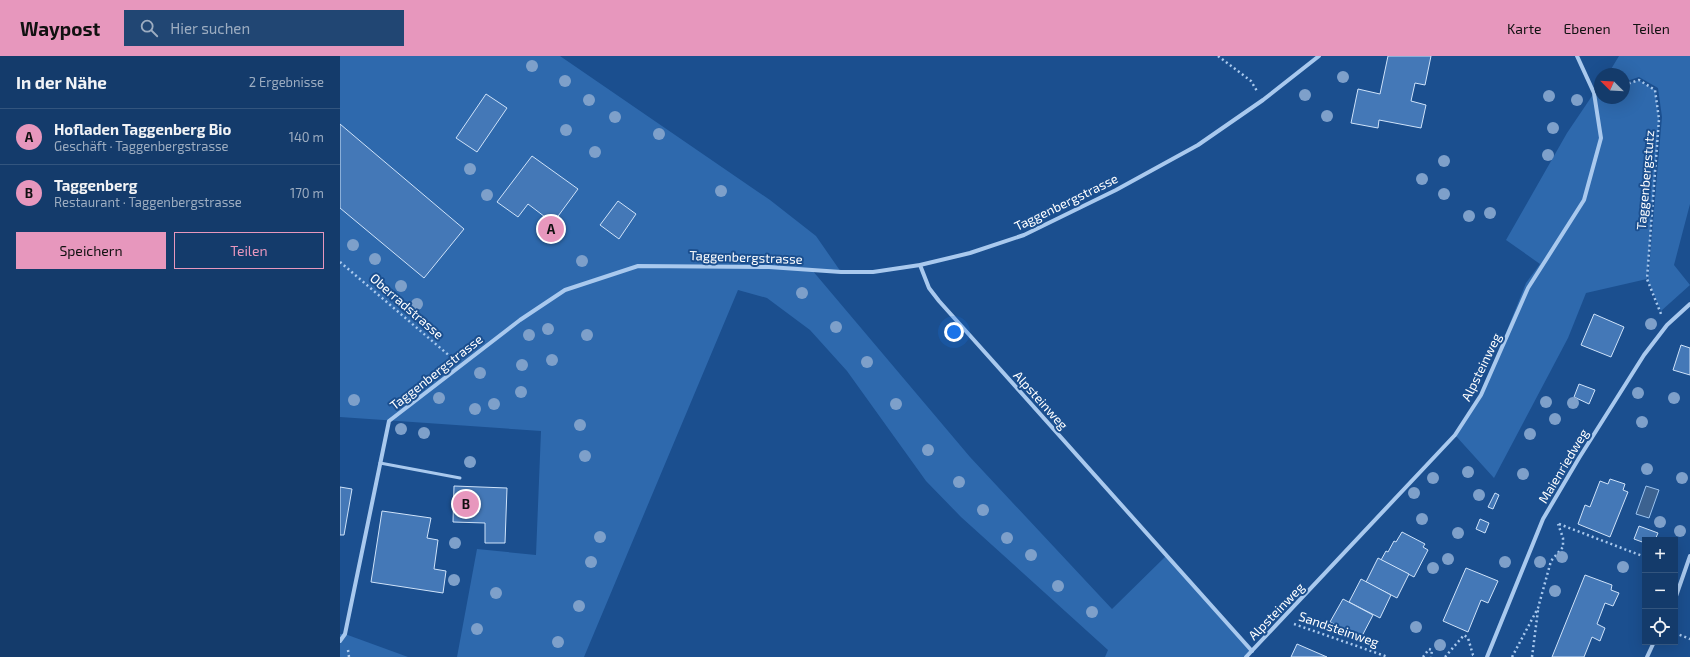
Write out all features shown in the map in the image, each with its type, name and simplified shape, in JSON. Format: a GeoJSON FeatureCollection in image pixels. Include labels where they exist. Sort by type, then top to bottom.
{"type":"FeatureCollection","features":[{"type":"Feature","properties":{"kind":"street","name":"Taggenbergstrasse"},"geometry":{"type":"LineString","coordinates":[[340,641],[345,634],[389,421],[520,320],[565,290],[638,266],[762,266],[841,272],[873,272],[920,265],[970,252],[1024,235],[1116,190],[1198,145],[1263,100],[1319,56]]}},
{"type":"Feature","properties":{"kind":"street","name":"Alpsteinweg"},"geometry":{"type":"LineString","coordinates":[[1246,657],[1455,435],[1481,396],[1528,288],[1584,200],[1601,138],[1594,93],[1577,56]]}},
{"type":"Feature","properties":{"kind":"street","name":"Alpsteinweg"},"geometry":{"type":"LineString","coordinates":[[920,265],[929,288],[939,301],[1252,651]]}},
{"type":"Feature","properties":{"kind":"street","name":"Maienriedweg"},"geometry":{"type":"LineString","coordinates":[[1487,657],[1543,518],[1644,355],[1667,325],[1690,304]]}},
{"type":"Feature","properties":{"kind":"street"},"geometry":{"type":"LineString","coordinates":[[1678,590],[1690,556]]}},
{"type":"Feature","properties":{"kind":"street"},"geometry":{"type":"LineString","coordinates":[[1647,657],[1653,645]]}},
{"type":"Feature","properties":{"kind":"lane"},"geometry":{"type":"LineString","coordinates":[[380,463],[460,478]]}},
{"type":"Feature","properties":{"kind":"path"},"geometry":{"type":"LineString","coordinates":[[1218,56],[1251,81],[1263,100]]}},
{"type":"Feature","properties":{"kind":"path","name":"Taggenbergstutz"},"geometry":{"type":"LineString","coordinates":[[1630,83],[1639,80],[1655,90],[1659,119],[1647,279],[1656,304]]}},
{"type":"Feature","properties":{"kind":"path","name":"Oberradstrasse"},"geometry":{"type":"LineString","coordinates":[[340,262],[460,365]]}},
{"type":"Feature","properties":{"kind":"path"},"geometry":{"type":"LineString","coordinates":[[1543,518],[1642,556]]}},
{"type":"Feature","properties":{"kind":"path"},"geometry":{"type":"LineString","coordinates":[[1532,657],[1538,608],[1551,561],[1563,547],[1563,538],[1558,524]]}},
{"type":"Feature","properties":{"kind":"path"},"geometry":{"type":"LineString","coordinates":[[1512,657],[1538,608]]}},
{"type":"Feature","properties":{"kind":"path","name":"Sandsteinweg"},"geometry":{"type":"LineString","coordinates":[[1282,620],[1388,657]]}},
{"type":"Feature","properties":{"kind":"path"},"geometry":{"type":"LineString","coordinates":[[1678,633],[1690,639]]}},
{"type":"Feature","properties":{"kind":"path"},"geometry":{"type":"LineString","coordinates":[[1445,657],[1464,635],[1468,638],[1473,655],[1478,657]]}},
{"type":"Feature","properties":{"kind":"path"},"geometry":{"type":"LineString","coordinates":[[1423,657],[1429,649],[1432,650],[1431,657]]}},
{"type":"Feature","properties":{"kind":"shaded area"},"geometry":{"type":"Polygon","coordinates":[[[340,56],[560,56],[770,200],[816,236],[841,272],[812,270],[970,457],[1112,609],[1167,555],[1252,651],[1246,657],[1105,657],[1108,650],[961,517],[926,481],[847,371],[810,330],[767,298],[738,290],[584,657],[457,657],[477,549],[536,555],[541,431],[340,417],[340,56]]]}},
{"type":"Feature","properties":{"kind":"shaded area"},"geometry":{"type":"Polygon","coordinates":[[[1619,56],[1690,56],[1690,204],[1674,265],[1690,285],[1661,311],[1648,280],[1662,117],[1658,88],[1639,77],[1630,80],[1630,68],[1612,68],[1619,56]]]}},
{"type":"Feature","properties":{"kind":"shaded area"},"geometry":{"type":"Polygon","coordinates":[[[1639,80],[1655,90],[1659,119],[1647,279],[1586,293],[1568,338],[1494,478],[1455,435],[1481,395],[1526,283],[1540,264],[1506,240],[1567,133],[1594,93],[1594,104],[1630,104],[1630,83],[1639,80]]]}},
{"type":"Feature","properties":{"kind":"shaded area"},"geometry":{"type":"Polygon","coordinates":[[[1646,486],[1659,490],[1649,518],[1636,514],[1646,486]]]}},
{"type":"Feature","properties":{"kind":"shaded area"},"geometry":{"type":"Polygon","coordinates":[[[340,634],[345,634],[408,657],[340,657],[340,634]]]}},
{"type":"Feature","properties":{"kind":"building"},"geometry":{"type":"Polygon","coordinates":[[[1388,56],[1431,56],[1425,85],[1415,83],[1411,101],[1426,105],[1421,128],[1379,120],[1378,128],[1351,123],[1358,89],[1380,94],[1388,56]]]}},
{"type":"Feature","properties":{"kind":"building"},"geometry":{"type":"Polygon","coordinates":[[[486,94],[507,108],[477,152],[456,138],[486,94]]]}},
{"type":"Feature","properties":{"kind":"building"},"geometry":{"type":"Polygon","coordinates":[[[340,124],[464,229],[424,278],[340,208],[340,124]]]}},
{"type":"Feature","properties":{"kind":"building"},"geometry":{"type":"Polygon","coordinates":[[[532,156],[578,189],[553,223],[528,204],[518,217],[497,202],[532,156]]]}},
{"type":"Feature","properties":{"kind":"building"},"geometry":{"type":"Polygon","coordinates":[[[618,201],[636,214],[619,239],[600,225],[618,201]]]}},
{"type":"Feature","properties":{"kind":"building"},"geometry":{"type":"Polygon","coordinates":[[[1594,314],[1624,327],[1611,357],[1581,345],[1594,314]]]}},
{"type":"Feature","properties":{"kind":"building"},"geometry":{"type":"Polygon","coordinates":[[[1681,345],[1690,348],[1690,375],[1673,370],[1681,345]]]}},
{"type":"Feature","properties":{"kind":"building"},"geometry":{"type":"Polygon","coordinates":[[[1579,384],[1595,390],[1589,404],[1574,397],[1579,384]]]}},
{"type":"Feature","properties":{"kind":"building"},"geometry":{"type":"Polygon","coordinates":[[[1610,479],[1625,484],[1623,490],[1628,492],[1610,537],[1578,524],[1585,505],[1590,507],[1600,481],[1608,484],[1610,479]]]}},
{"type":"Feature","properties":{"kind":"building"},"geometry":{"type":"Polygon","coordinates":[[[454,486],[507,488],[505,543],[485,543],[485,523],[453,522],[454,486]]]}},
{"type":"Feature","properties":{"kind":"building"},"geometry":{"type":"Polygon","coordinates":[[[340,487],[352,489],[344,535],[340,535],[340,487]]]}},
{"type":"Feature","properties":{"kind":"building"},"geometry":{"type":"Polygon","coordinates":[[[1495,493],[1499,495],[1493,509],[1488,507],[1495,493]]]}},
{"type":"Feature","properties":{"kind":"building"},"geometry":{"type":"Polygon","coordinates":[[[382,511],[431,518],[427,538],[438,540],[434,569],[446,571],[443,593],[371,582],[382,511]]]}},
{"type":"Feature","properties":{"kind":"building"},"geometry":{"type":"Polygon","coordinates":[[[1480,519],[1489,523],[1485,533],[1476,529],[1480,519]]]}},
{"type":"Feature","properties":{"kind":"building"},"geometry":{"type":"Polygon","coordinates":[[[1639,526],[1658,533],[1656,537],[1642,537],[1642,542],[1634,539],[1639,526]]]}},
{"type":"Feature","properties":{"kind":"building"},"geometry":{"type":"Polygon","coordinates":[[[1402,532],[1425,544],[1423,547],[1428,550],[1414,577],[1381,560],[1386,551],[1388,552],[1394,541],[1396,542],[1402,532]]]}},
{"type":"Feature","properties":{"kind":"building"},"geometry":{"type":"Polygon","coordinates":[[[1378,558],[1409,574],[1397,598],[1366,582],[1378,558]]]}},
{"type":"Feature","properties":{"kind":"building"},"geometry":{"type":"Polygon","coordinates":[[[1466,568],[1498,581],[1488,603],[1481,600],[1468,632],[1443,621],[1466,568]]]}},
{"type":"Feature","properties":{"kind":"building"},"geometry":{"type":"Polygon","coordinates":[[[1585,575],[1612,585],[1611,590],[1619,593],[1613,606],[1605,603],[1597,624],[1605,628],[1600,641],[1592,637],[1584,657],[1552,657],[1585,575]]]}},
{"type":"Feature","properties":{"kind":"building"},"geometry":{"type":"Polygon","coordinates":[[[1361,579],[1391,595],[1380,618],[1349,602],[1361,579]]]}},
{"type":"Feature","properties":{"kind":"building"},"geometry":{"type":"Polygon","coordinates":[[[1343,599],[1373,615],[1361,638],[1330,622],[1343,599]]]}},
{"type":"Feature","properties":{"kind":"building"},"geometry":{"type":"Polygon","coordinates":[[[1297,644],[1327,657],[1291,657],[1297,644]]]}},
{"type":"Feature","properties":{"kind":"place","name":"Hofladen Taggenberg Bio"},"geometry":{"type":"Point","coordinates":[551,229]}},
{"type":"Feature","properties":{"kind":"place","name":"Taggenberg"},"geometry":{"type":"Point","coordinates":[466,504]}}]}
